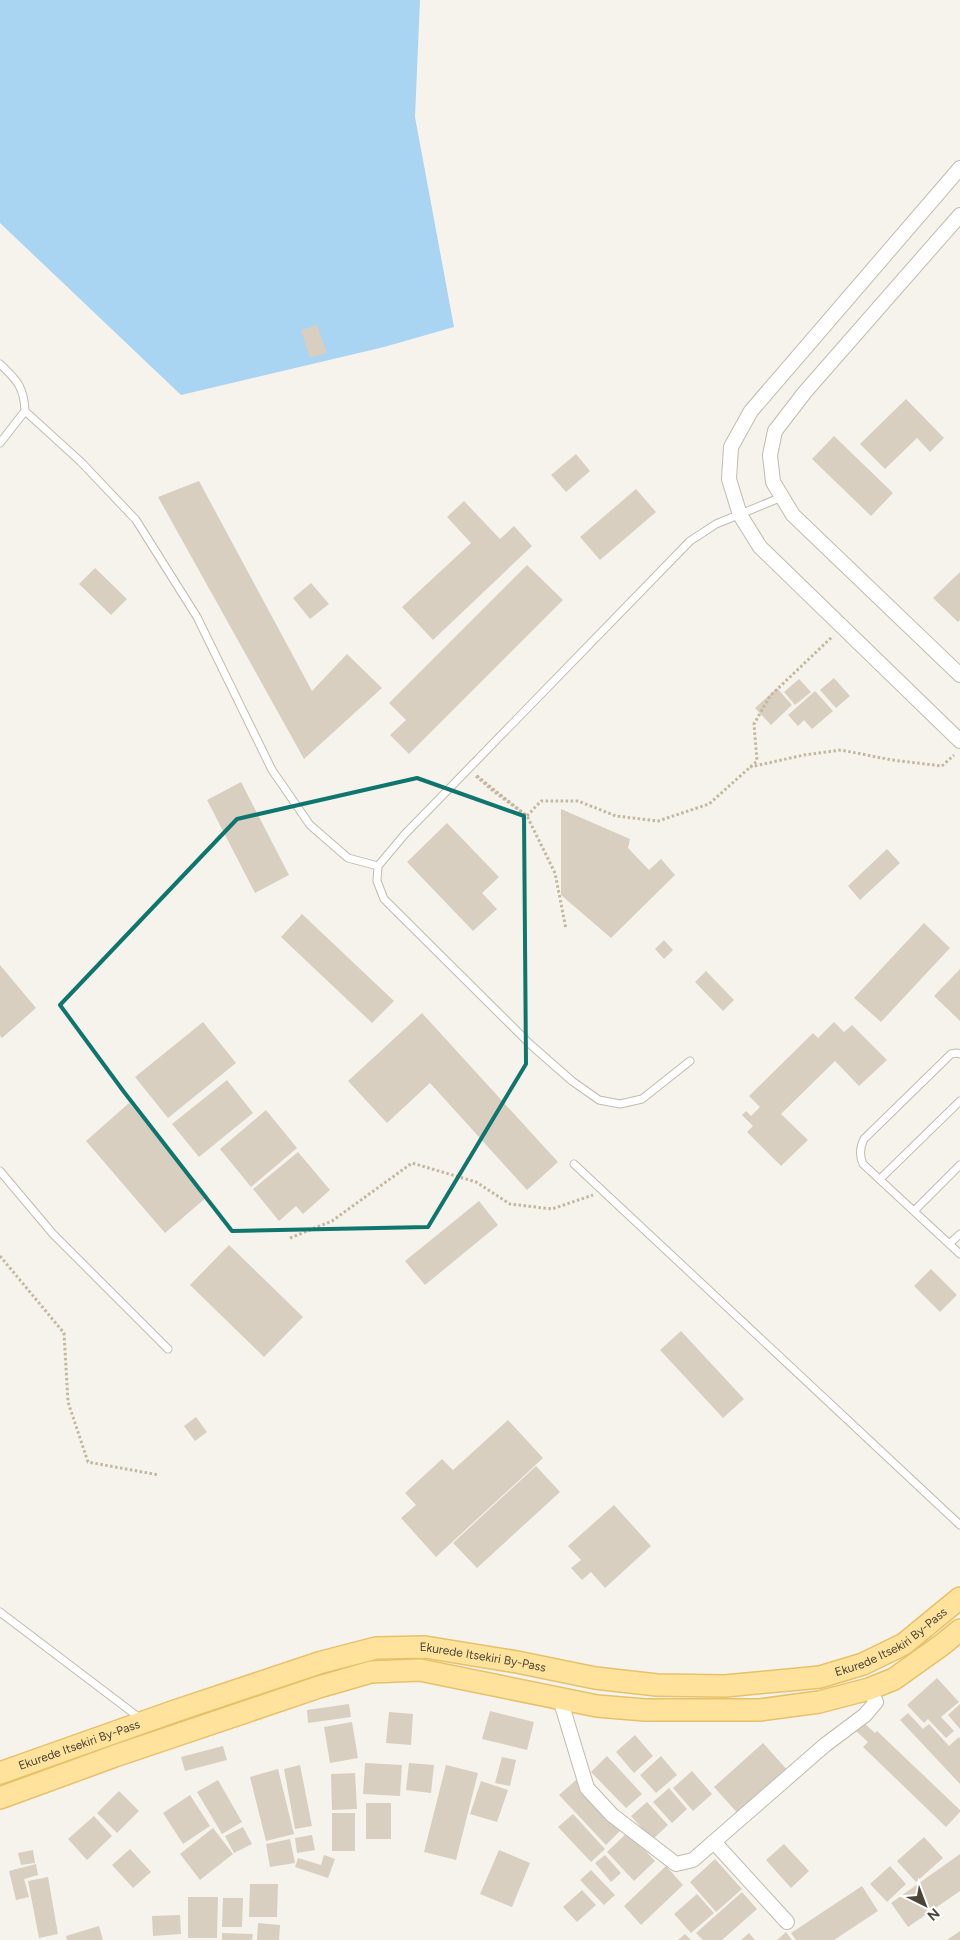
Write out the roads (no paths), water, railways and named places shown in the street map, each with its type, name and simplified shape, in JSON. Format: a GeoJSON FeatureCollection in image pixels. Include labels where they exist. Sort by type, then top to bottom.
{"type":"FeatureCollection","features":[{"type":"Feature","properties":{"kind":"main road","name":"Ekurede Itsekiri By-Pass"},"geometry":{"type":"LineString","coordinates":[[0,1774],[144,1722],[322,1662],[376,1648],[434,1648],[595,1678],[657,1685],[725,1686],[820,1677],[863,1664],[904,1644],[960,1598]]}},
{"type":"Feature","properties":{"kind":"main road","name":"Ekurede Itsekiri By-Pass"},"geometry":{"type":"LineString","coordinates":[[0,1798],[161,1740],[319,1687],[371,1672],[420,1670],[597,1706],[645,1710],[760,1710],[819,1702],[869,1689],[894,1679],[960,1630]]}},
{"type":"Feature","properties":{"kind":"street"},"geometry":{"type":"LineString","coordinates":[[960,168],[751,411],[731,447],[730,480],[740,514],[760,547],[960,741]]}},
{"type":"Feature","properties":{"kind":"street"},"geometry":{"type":"LineString","coordinates":[[960,215],[805,392],[775,431],[770,455],[773,482],[793,515],[960,675]]}},
{"type":"Feature","properties":{"kind":"street"},"geometry":{"type":"LineString","coordinates":[[560,1700],[587,1788],[612,1815],[676,1864],[693,1860],[825,1745],[866,1715],[876,1702],[869,1689]]}},
{"type":"Feature","properties":{"kind":"street"},"geometry":{"type":"LineString","coordinates":[[714,1842],[787,1922]]}},
{"type":"Feature","properties":{"kind":"lane"},"geometry":{"type":"LineString","coordinates":[[0,364],[14,377],[24,394],[25,411],[0,443]]}},
{"type":"Feature","properties":{"kind":"lane"},"geometry":{"type":"LineString","coordinates":[[25,411],[81,462],[136,520],[197,617],[272,770],[310,825],[348,858],[378,866]]}},
{"type":"Feature","properties":{"kind":"lane"},"geometry":{"type":"LineString","coordinates":[[690,1061],[642,1099],[620,1104],[599,1100],[572,1081],[531,1045],[384,900],[377,881],[378,866],[405,834],[690,541],[716,524],[782,497]]}},
{"type":"Feature","properties":{"kind":"lane"},"geometry":{"type":"LineString","coordinates":[[960,1054],[951,1054],[864,1139],[861,1146],[863,1164],[960,1254]]}},
{"type":"Feature","properties":{"kind":"lane"},"geometry":{"type":"LineString","coordinates":[[880,1179],[960,1101]]}},
{"type":"Feature","properties":{"kind":"lane"},"geometry":{"type":"LineString","coordinates":[[574,1164],[960,1525]]}},
{"type":"Feature","properties":{"kind":"lane"},"geometry":{"type":"LineString","coordinates":[[914,1211],[960,1165]]}},
{"type":"Feature","properties":{"kind":"lane"},"geometry":{"type":"LineString","coordinates":[[0,1171],[53,1234],[168,1349]]}},
{"type":"Feature","properties":{"kind":"lane"},"geometry":{"type":"LineString","coordinates":[[949,1244],[960,1234]]}},
{"type":"Feature","properties":{"kind":"lane"},"geometry":{"type":"LineString","coordinates":[[0,1612],[144,1722]]}},
{"type":"Feature","properties":{"kind":"water"},"geometry":{"type":"Polygon","coordinates":[[[0,0],[420,0],[415,117],[454,327],[384,347],[181,395],[0,223],[0,0]]]}}]}
